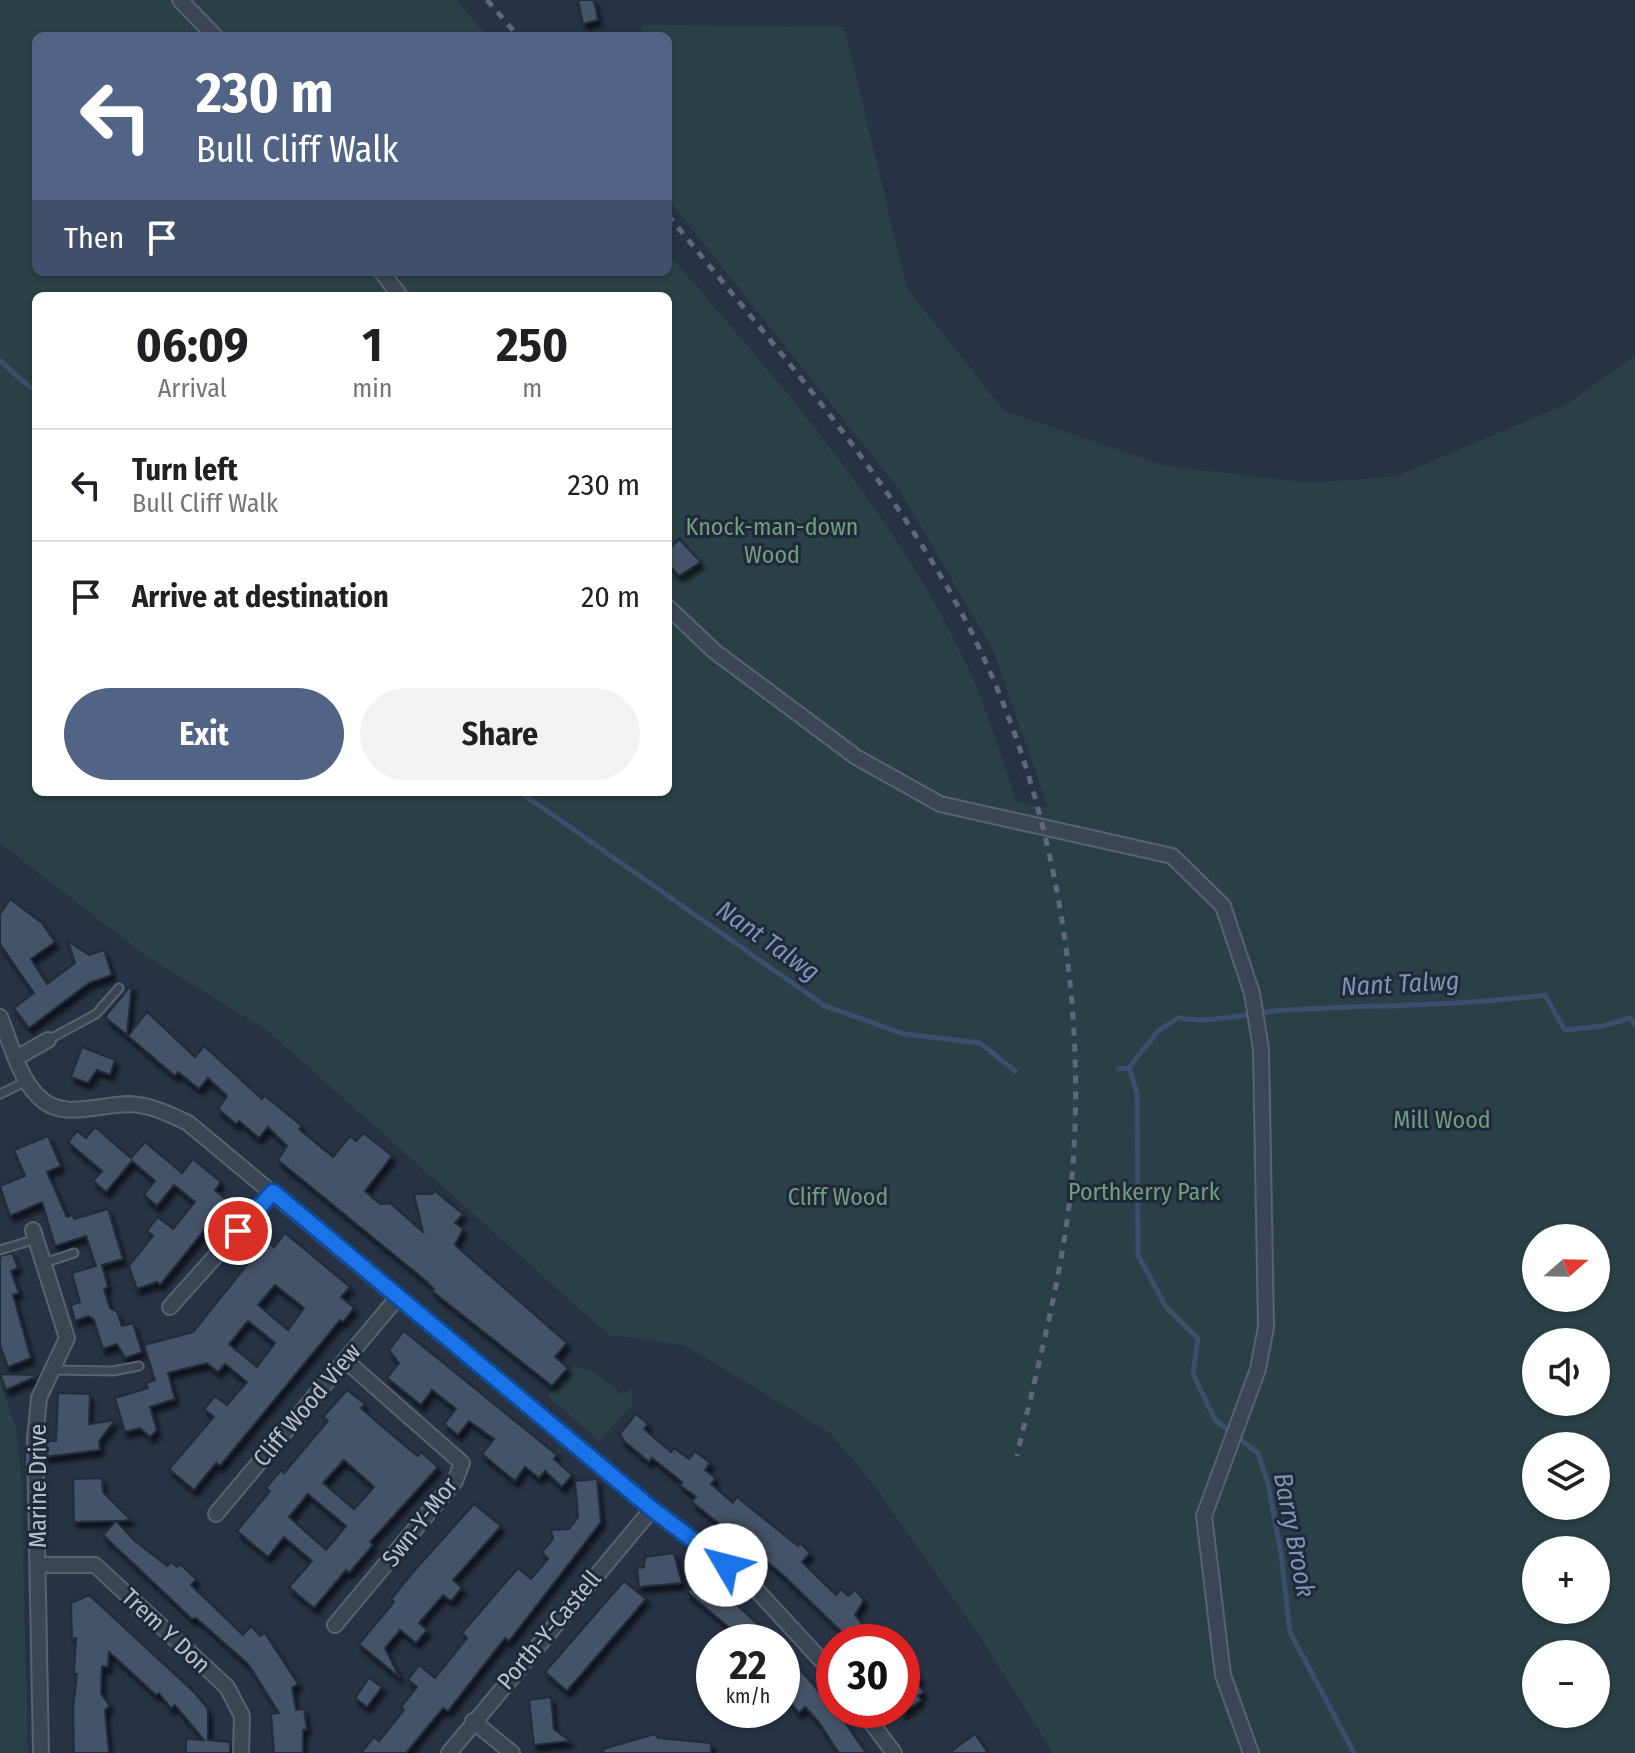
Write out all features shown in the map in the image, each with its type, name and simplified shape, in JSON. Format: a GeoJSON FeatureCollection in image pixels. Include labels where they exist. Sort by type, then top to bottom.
{"type":"FeatureCollection","features":[{"type":"Feature","properties":{"kind":"street"},"geometry":{"type":"LineString","coordinates":[[180,0],[211,32]]}},
{"type":"Feature","properties":{"kind":"street"},"geometry":{"type":"LineString","coordinates":[[672,611],[714,651],[843,748],[940,804],[1172,856],[1223,906],[1254,1003],[1257,1026],[1267,1244],[1266,1327],[1258,1369],[1204,1516],[1223,1675],[1251,1753]]}},
{"type":"Feature","properties":{"kind":"street"},"geometry":{"type":"LineString","coordinates":[[0,1017],[34,1093],[58,1111],[132,1104],[156,1109],[188,1123],[652,1509],[751,1584],[816,1652]]}},
{"type":"Feature","properties":{"kind":"street"},"geometry":{"type":"LineString","coordinates":[[18,1057],[48,1040]]}},
{"type":"Feature","properties":{"kind":"street"},"geometry":{"type":"LineString","coordinates":[[170,1307],[273,1192]]}},
{"type":"Feature","properties":{"kind":"street","name":"Marine Drive"},"geometry":{"type":"LineString","coordinates":[[35,1234],[67,1338],[39,1398],[35,1439],[41,1753]]}},
{"type":"Feature","properties":{"kind":"street","name":"Cliff Wood View"},"geometry":{"type":"LineString","coordinates":[[216,1514],[398,1297]]}},
{"type":"Feature","properties":{"kind":"street","name":"Swn-Y-Mor"},"geometry":{"type":"LineString","coordinates":[[335,1625],[455,1481],[462,1463],[345,1360]]}},
{"type":"Feature","properties":{"kind":"street","name":"Porth-Y-Castell"},"geometry":{"type":"LineString","coordinates":[[449,1753],[652,1509]]}},
{"type":"Feature","properties":{"kind":"street","name":"Trem Y Don"},"geometry":{"type":"LineString","coordinates":[[38,1565],[95,1565],[227,1687],[242,1716],[241,1753]]}},
{"type":"Feature","properties":{"kind":"street"},"geometry":{"type":"LineString","coordinates":[[473,1721],[512,1753]]}},
{"type":"Feature","properties":{"kind":"street"},"geometry":{"type":"LineString","coordinates":[[875,1728],[894,1753]]}},
{"type":"Feature","properties":{"kind":"lane"},"geometry":{"type":"LineString","coordinates":[[48,1040],[96,1014],[119,988]]}},
{"type":"Feature","properties":{"kind":"lane"},"geometry":{"type":"LineString","coordinates":[[0,1094],[28,1080]]}},
{"type":"Feature","properties":{"kind":"lane"},"geometry":{"type":"LineString","coordinates":[[0,1250],[35,1234]]}},
{"type":"Feature","properties":{"kind":"lane"},"geometry":{"type":"LineString","coordinates":[[44,1263],[74,1253]]}},
{"type":"Feature","properties":{"kind":"lane"},"geometry":{"type":"LineString","coordinates":[[53,1370],[113,1371],[139,1366]]}},
{"type":"Feature","properties":{"kind":"green space","name":"Porthkerry Park"},"geometry":{"type":"Polygon","coordinates":[[[0,0],[457,0],[484,32],[32,32],[32,276],[672,276],[672,258],[827,444],[899,545],[961,653],[998,745],[1016,801],[1048,808],[994,652],[899,489],[672,204],[672,32],[642,32],[641,25],[844,27],[907,288],[1004,411],[1166,466],[1311,483],[1397,476],[1569,403],[1635,355],[1635,1753],[1053,1753],[979,1635],[874,1485],[830,1433],[684,1345],[609,1335],[268,1031],[146,956],[0,843],[0,0]]]}},
{"type":"Feature","properties":{"kind":"green space"},"geometry":{"type":"Polygon","coordinates":[[[572,1366],[596,1373],[621,1394],[632,1389],[633,1404],[600,1441],[548,1397],[572,1366]]]}},
{"type":"Feature","properties":{"kind":"green space"},"geometry":{"type":"Polygon","coordinates":[[[0,1377],[16,1429],[21,1473],[28,1753],[0,1753],[0,1377]]]}},
{"type":"Feature","properties":{"kind":"building"},"geometry":{"type":"Polygon","coordinates":[[[578,0],[594,0],[598,20],[583,24],[578,0]]]}},
{"type":"Feature","properties":{"kind":"building"},"geometry":{"type":"Polygon","coordinates":[[[679,539],[701,562],[679,576],[672,568],[672,546],[679,539]]]}},
{"type":"Feature","properties":{"kind":"building"},"geometry":{"type":"Polygon","coordinates":[[[10,899],[42,923],[55,942],[31,959],[47,984],[75,963],[68,941],[89,955],[104,950],[112,975],[89,983],[29,1028],[14,1008],[34,993],[0,944],[0,914],[10,899]]]}},
{"type":"Feature","properties":{"kind":"building"},"geometry":{"type":"Polygon","coordinates":[[[132,984],[127,1035],[105,1017],[132,984]]]}},
{"type":"Feature","properties":{"kind":"building"},"geometry":{"type":"Polygon","coordinates":[[[147,1012],[195,1057],[204,1046],[262,1099],[264,1095],[302,1126],[299,1129],[333,1157],[350,1136],[356,1141],[363,1133],[384,1149],[392,1156],[365,1191],[380,1204],[390,1203],[423,1232],[414,1194],[432,1194],[435,1191],[463,1214],[455,1223],[463,1229],[455,1245],[567,1343],[555,1357],[568,1368],[552,1386],[432,1291],[434,1289],[426,1281],[278,1160],[287,1146],[268,1127],[259,1138],[239,1121],[236,1124],[218,1109],[227,1096],[208,1078],[199,1089],[178,1072],[175,1076],[128,1036],[147,1012]]]}},
{"type":"Feature","properties":{"kind":"building"},"geometry":{"type":"Polygon","coordinates":[[[82,1047],[115,1060],[110,1075],[97,1070],[88,1083],[71,1077],[82,1047]]]}},
{"type":"Feature","properties":{"kind":"building"},"geometry":{"type":"Polygon","coordinates":[[[95,1127],[131,1158],[145,1142],[182,1173],[193,1159],[221,1182],[215,1190],[228,1201],[160,1285],[157,1282],[137,1289],[129,1266],[153,1236],[147,1231],[158,1217],[173,1229],[195,1202],[174,1185],[157,1206],[144,1195],[155,1181],[132,1161],[106,1192],[93,1181],[102,1171],[68,1142],[77,1131],[86,1138],[95,1127]]]}},
{"type":"Feature","properties":{"kind":"building"},"geometry":{"type":"Polygon","coordinates":[[[48,1136],[61,1166],[47,1172],[67,1217],[73,1215],[74,1219],[108,1209],[123,1259],[102,1265],[108,1287],[104,1289],[110,1308],[117,1312],[122,1326],[133,1323],[142,1352],[125,1358],[117,1344],[103,1349],[94,1320],[89,1316],[75,1321],[71,1305],[80,1302],[72,1273],[96,1266],[86,1236],[55,1246],[42,1202],[10,1216],[0,1186],[25,1176],[14,1150],[48,1136]]]}},
{"type":"Feature","properties":{"kind":"building"},"geometry":{"type":"Polygon","coordinates":[[[285,1233],[350,1287],[341,1297],[354,1308],[343,1322],[340,1320],[220,1466],[216,1463],[194,1490],[169,1469],[214,1417],[204,1409],[215,1396],[227,1405],[247,1382],[225,1364],[218,1372],[207,1363],[168,1373],[175,1399],[150,1407],[157,1430],[150,1437],[140,1428],[125,1432],[115,1398],[148,1388],[146,1383],[155,1380],[144,1345],[193,1332],[255,1255],[249,1250],[260,1236],[274,1247],[285,1233]],[[275,1285],[258,1305],[288,1330],[304,1308],[275,1285]],[[248,1321],[229,1344],[257,1367],[275,1343],[248,1321]]]}},
{"type":"Feature","properties":{"kind":"building"},"geometry":{"type":"Polygon","coordinates":[[[12,1253],[18,1268],[11,1271],[19,1293],[13,1295],[31,1358],[8,1367],[0,1345],[0,1256],[12,1253]]]}},
{"type":"Feature","properties":{"kind":"building"},"geometry":{"type":"Polygon","coordinates":[[[404,1331],[557,1455],[554,1459],[572,1475],[562,1487],[545,1471],[539,1478],[525,1467],[515,1481],[482,1454],[494,1439],[469,1421],[458,1435],[444,1424],[456,1409],[432,1390],[421,1405],[387,1378],[399,1363],[389,1350],[404,1331]]]}},
{"type":"Feature","properties":{"kind":"building"},"geometry":{"type":"Polygon","coordinates":[[[0,1374],[39,1375],[6,1390],[0,1374]]]}},
{"type":"Feature","properties":{"kind":"building"},"geometry":{"type":"Polygon","coordinates":[[[347,1390],[365,1404],[361,1408],[411,1451],[418,1456],[421,1452],[438,1467],[370,1542],[373,1545],[349,1573],[346,1570],[314,1608],[289,1587],[312,1561],[284,1537],[268,1557],[237,1531],[270,1491],[266,1488],[281,1470],[284,1473],[328,1421],[323,1417],[347,1390]],[[344,1460],[323,1483],[354,1509],[374,1487],[344,1460]],[[308,1494],[289,1517],[326,1550],[346,1526],[308,1494]]]}},
{"type":"Feature","properties":{"kind":"building"},"geometry":{"type":"Polygon","coordinates":[[[58,1393],[90,1394],[89,1424],[115,1420],[99,1441],[100,1450],[45,1457],[45,1441],[56,1441],[58,1393]]]}},
{"type":"Feature","properties":{"kind":"building"},"geometry":{"type":"Polygon","coordinates":[[[636,1414],[648,1424],[644,1429],[671,1452],[674,1448],[689,1459],[695,1451],[710,1463],[705,1470],[716,1478],[711,1484],[733,1503],[737,1497],[798,1546],[800,1543],[810,1553],[802,1562],[836,1595],[841,1589],[848,1596],[855,1590],[864,1600],[855,1615],[862,1624],[833,1624],[782,1574],[692,1502],[696,1497],[680,1485],[682,1482],[652,1458],[649,1462],[620,1434],[636,1414]]]}},
{"type":"Feature","properties":{"kind":"building"},"geometry":{"type":"Polygon","coordinates":[[[102,1478],[103,1492],[131,1520],[74,1522],[73,1479],[102,1478]]]}},
{"type":"Feature","properties":{"kind":"building"},"geometry":{"type":"Polygon","coordinates":[[[597,1479],[601,1522],[509,1641],[505,1638],[448,1711],[443,1708],[406,1753],[361,1753],[374,1737],[379,1741],[404,1710],[401,1707],[417,1687],[408,1680],[419,1665],[435,1678],[467,1638],[462,1633],[518,1568],[531,1579],[548,1559],[542,1552],[553,1539],[551,1530],[569,1529],[578,1517],[575,1481],[597,1479]]]}},
{"type":"Feature","properties":{"kind":"building"},"geometry":{"type":"Polygon","coordinates":[[[474,1504],[501,1526],[453,1580],[462,1588],[451,1601],[443,1595],[419,1623],[427,1630],[416,1643],[400,1630],[385,1648],[400,1678],[359,1644],[394,1602],[391,1599],[414,1571],[474,1504]]]}},
{"type":"Feature","properties":{"kind":"building"},"geometry":{"type":"Polygon","coordinates":[[[116,1521],[135,1541],[167,1566],[171,1562],[177,1567],[180,1564],[196,1579],[191,1585],[243,1635],[251,1626],[260,1636],[265,1633],[298,1684],[292,1688],[296,1710],[304,1709],[307,1729],[303,1730],[303,1753],[274,1753],[271,1714],[279,1713],[248,1664],[196,1618],[192,1619],[103,1535],[116,1521]]]}},
{"type":"Feature","properties":{"kind":"building"},"geometry":{"type":"Polygon","coordinates":[[[674,1553],[682,1583],[639,1587],[637,1568],[644,1567],[645,1557],[674,1553]]]}},
{"type":"Feature","properties":{"kind":"building"},"geometry":{"type":"Polygon","coordinates":[[[701,1575],[758,1624],[725,1624],[687,1592],[701,1575]]]}},
{"type":"Feature","properties":{"kind":"building"},"geometry":{"type":"Polygon","coordinates":[[[624,1581],[646,1599],[567,1691],[545,1672],[624,1581]]]}},
{"type":"Feature","properties":{"kind":"building"},"geometry":{"type":"Polygon","coordinates":[[[89,1595],[195,1693],[208,1709],[208,1740],[230,1742],[230,1753],[186,1753],[186,1739],[204,1740],[175,1705],[171,1708],[159,1693],[156,1695],[109,1652],[108,1667],[102,1666],[101,1694],[110,1706],[105,1710],[109,1753],[74,1753],[73,1709],[77,1674],[74,1674],[76,1638],[72,1639],[71,1603],[89,1595]]]}},
{"type":"Feature","properties":{"kind":"building"},"geometry":{"type":"Polygon","coordinates":[[[800,1669],[816,1688],[816,1719],[805,1707],[800,1712],[800,1669]]]}},
{"type":"Feature","properties":{"kind":"building"},"geometry":{"type":"Polygon","coordinates":[[[369,1678],[382,1687],[367,1707],[355,1698],[369,1678]]]}},
{"type":"Feature","properties":{"kind":"building"},"geometry":{"type":"Polygon","coordinates":[[[551,1697],[554,1729],[570,1741],[534,1745],[529,1700],[551,1697]]]}},
{"type":"Feature","properties":{"kind":"building"},"geometry":{"type":"Polygon","coordinates":[[[823,1728],[849,1728],[866,1753],[839,1753],[823,1728]]]}},
{"type":"Feature","properties":{"kind":"building"},"geometry":{"type":"Polygon","coordinates":[[[655,1734],[658,1738],[711,1743],[711,1753],[604,1753],[603,1749],[655,1734]]]}},
{"type":"Feature","properties":{"kind":"building"},"geometry":{"type":"Polygon","coordinates":[[[975,1734],[988,1753],[949,1753],[975,1734]]]}},
{"type":"Feature","properties":{"kind":"waterway","name":"Nant Talwg"},"geometry":{"type":"LineString","coordinates":[[0,361],[32,389]]}},
{"type":"Feature","properties":{"kind":"waterway","name":"Nant Talwg"},"geometry":{"type":"LineString","coordinates":[[526,796],[825,1006],[904,1034],[980,1043],[1015,1071]]}},
{"type":"Feature","properties":{"kind":"waterway","name":"Nant Talwg"},"geometry":{"type":"LineString","coordinates":[[1118,1069],[1129,1068],[1158,1031],[1178,1018],[1205,1020],[1287,1010],[1449,1003],[1545,995],[1565,1030],[1603,1026],[1630,1018],[1635,1025]]}},
{"type":"Feature","properties":{"kind":"waterway","name":"Barry Brook"},"geometry":{"type":"LineString","coordinates":[[1129,1068],[1137,1093],[1138,1255],[1166,1307],[1198,1339],[1193,1374],[1215,1420],[1258,1453],[1268,1484],[1281,1553],[1290,1632],[1354,1753]]}},
{"type":"Feature","properties":{"kind":"railway"},"geometry":{"type":"LineString","coordinates":[[487,0],[515,32]]}},
{"type":"Feature","properties":{"kind":"railway"},"geometry":{"type":"LineString","coordinates":[[672,220],[856,449],[923,548],[954,599],[987,666],[1015,736],[1038,809],[1056,884],[1068,961],[1074,1037],[1075,1113],[1071,1188],[1062,1255],[1017,1456]]}},
{"type":"Feature","properties":{"kind":"route"},"geometry":{"type":"LineString","coordinates":[[238,1231],[273,1192],[652,1509],[726,1565]]}},
{"type":"Feature","properties":{"kind":"park label","name":"Knock-man-down Wood"},"geometry":{"type":"Point","coordinates":[772,541]}},
{"type":"Feature","properties":{"kind":"park label","name":"Mill Wood"},"geometry":{"type":"Point","coordinates":[1442,1120]}},
{"type":"Feature","properties":{"kind":"park label","name":"Cliff Wood"},"geometry":{"type":"Point","coordinates":[838,1197]}}]}
